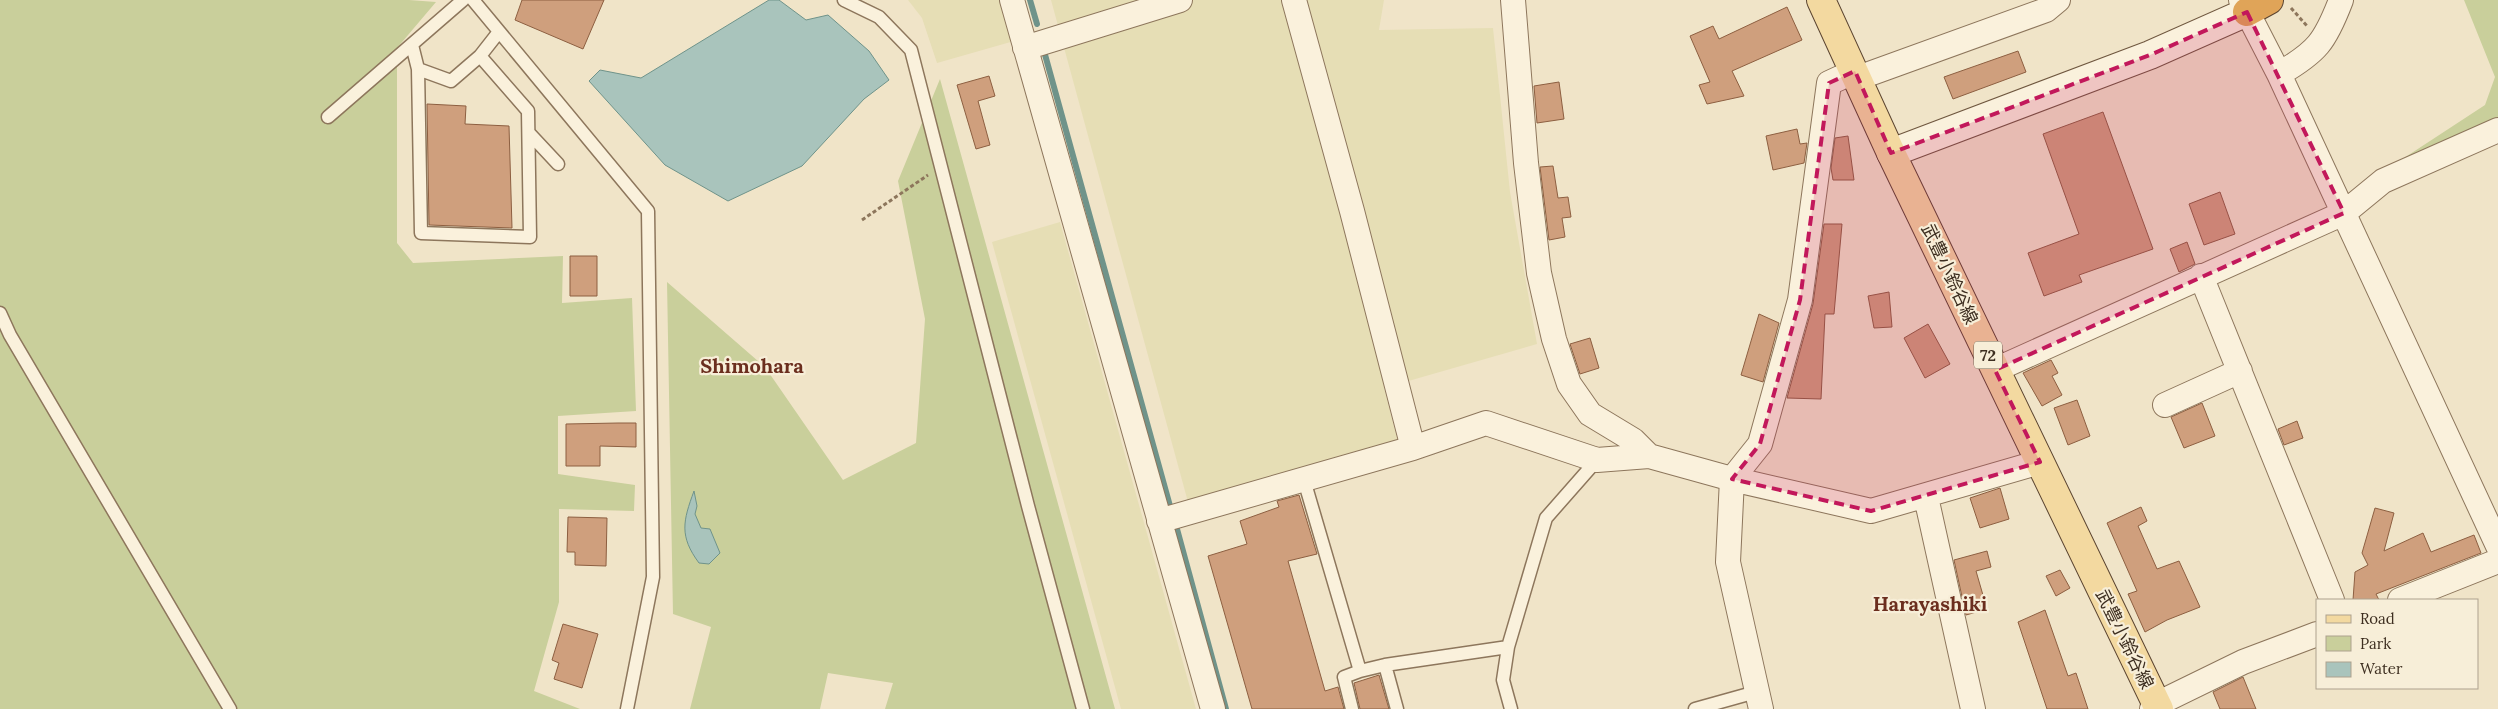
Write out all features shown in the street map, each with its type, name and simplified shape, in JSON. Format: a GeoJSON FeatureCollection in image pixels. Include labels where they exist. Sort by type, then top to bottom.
{"type":"FeatureCollection","features":[{"type":"Feature","properties":{"kind":"main road","name":"武豊小鈴谷線"},"geometry":{"type":"LineString","coordinates":[[1821,0],[1891,153],[2156,707]]}},
{"type":"Feature","properties":{"kind":"street"},"geometry":{"type":"LineString","coordinates":[[1012,0],[1214,709]]}},
{"type":"Feature","properties":{"kind":"street"},"geometry":{"type":"LineString","coordinates":[[1025,48],[1180,0]]}},
{"type":"Feature","properties":{"kind":"street"},"geometry":{"type":"LineString","coordinates":[[1294,0],[1352,211],[1413,448]]}},
{"type":"Feature","properties":{"kind":"street"},"geometry":{"type":"LineString","coordinates":[[1513,0],[1526,163],[1538,264],[1554,339],[1569,384],[1590,414],[1633,440],[1649,456]]}},
{"type":"Feature","properties":{"kind":"street"},"geometry":{"type":"LineString","coordinates":[[1758,700],[1728,562],[1732,479],[1760,444],[1800,300],[1829,83],[2046,10],[2058,0]]}},
{"type":"Feature","properties":{"kind":"street"},"geometry":{"type":"LineString","coordinates":[[2279,74],[2304,60],[2322,43],[2341,0]]}},
{"type":"Feature","properties":{"kind":"street"},"geometry":{"type":"LineString","coordinates":[[1891,153],[2150,55],[2261,4],[2279,74],[2498,546]]}},
{"type":"Feature","properties":{"kind":"street"},"geometry":{"type":"LineString","coordinates":[[1995,370],[2344,213],[2383,181],[2498,130]]}},
{"type":"Feature","properties":{"kind":"street"},"geometry":{"type":"LineString","coordinates":[[2201,276],[2332,599]]}},
{"type":"Feature","properties":{"kind":"street"},"geometry":{"type":"LineString","coordinates":[[2165,405],[2240,371]]}},
{"type":"Feature","properties":{"kind":"street"},"geometry":{"type":"LineString","coordinates":[[1159,521],[1413,448],[1486,423],[1597,460],[1649,456],[1732,479],[1871,511],[2040,462]]}},
{"type":"Feature","properties":{"kind":"street"},"geometry":{"type":"LineString","coordinates":[[1926,496],[1974,709]]}},
{"type":"Feature","properties":{"kind":"street"},"geometry":{"type":"LineString","coordinates":[[2403,599],[2498,561]]}},
{"type":"Feature","properties":{"kind":"street"},"geometry":{"type":"LineString","coordinates":[[2156,707],[2243,662],[2316,634]]}},
{"type":"Feature","properties":{"kind":"lane"},"geometry":{"type":"LineString","coordinates":[[328,117],[463,0]]}},
{"type":"Feature","properties":{"kind":"lane"},"geometry":{"type":"LineString","coordinates":[[473,0],[498,33],[648,211],[653,577],[627,709]]}},
{"type":"Feature","properties":{"kind":"lane"},"geometry":{"type":"LineString","coordinates":[[844,0],[879,17],[911,50],[1028,506],[1083,709]]}},
{"type":"Feature","properties":{"kind":"lane"},"geometry":{"type":"LineString","coordinates":[[418,69],[451,81],[480,56],[498,33]]}},
{"type":"Feature","properties":{"kind":"lane"},"geometry":{"type":"LineString","coordinates":[[412,45],[418,69],[421,233],[530,236],[528,111],[480,56]]}},
{"type":"Feature","properties":{"kind":"lane"},"geometry":{"type":"LineString","coordinates":[[528,133],[558,164]]}},
{"type":"Feature","properties":{"kind":"lane"},"geometry":{"type":"LineString","coordinates":[[0,313],[10,335],[230,709]]}},
{"type":"Feature","properties":{"kind":"lane"},"geometry":{"type":"LineString","coordinates":[[1511,709],[1503,680],[1508,647],[1546,518],[1597,460]]}},
{"type":"Feature","properties":{"kind":"lane"},"geometry":{"type":"LineString","coordinates":[[1304,480],[1360,671]]}},
{"type":"Feature","properties":{"kind":"lane"},"geometry":{"type":"LineString","coordinates":[[1352,709],[1344,677],[1385,665],[1508,647]]}},
{"type":"Feature","properties":{"kind":"lane"},"geometry":{"type":"LineString","coordinates":[[1385,665],[1397,709]]}},
{"type":"Feature","properties":{"kind":"lane"},"geometry":{"type":"LineString","coordinates":[[1695,709],[1758,700]]}},
{"type":"Feature","properties":{"kind":"path"},"geometry":{"type":"LineString","coordinates":[[2261,4],[2322,43]]}},
{"type":"Feature","properties":{"kind":"path"},"geometry":{"type":"LineString","coordinates":[[862,220],[942,166]]}},
{"type":"Feature","properties":{"kind":"highlighted area"},"geometry":{"type":"Polygon","coordinates":[[[2247,12],[2344,213],[1995,370],[2040,462],[1871,511],[1732,479],[1760,444],[1800,300],[1829,83],[1855,71],[1891,153],[2150,55],[2247,12]]]}},
{"type":"Feature","properties":{"kind":"shaded area"},"geometry":{"type":"Polygon","coordinates":[[[908,0],[1003,0],[1014,41],[937,63],[922,18],[908,0]]]}},
{"type":"Feature","properties":{"kind":"shaded area"},"geometry":{"type":"Polygon","coordinates":[[[1051,0],[1384,0],[1379,30],[1493,28],[1510,192],[1537,344],[1384,388],[1398,442],[1188,502],[1051,0]]]}},
{"type":"Feature","properties":{"kind":"shaded area"},"geometry":{"type":"Polygon","coordinates":[[[1060,222],[1196,709],[1121,709],[992,242],[1060,222]]]}},
{"type":"Feature","properties":{"kind":"green space"},"geometry":{"type":"Polygon","coordinates":[[[0,0],[409,0],[436,2],[397,48],[397,243],[413,263],[563,256],[562,303],[632,298],[636,411],[558,416],[558,474],[635,485],[634,511],[559,509],[559,602],[534,691],[580,709],[0,709],[0,0]]]}},
{"type":"Feature","properties":{"kind":"green space"},"geometry":{"type":"Polygon","coordinates":[[[2464,0],[2498,0],[2498,127],[2407,167],[2404,158],[2485,105],[2495,77],[2464,0]]]}},
{"type":"Feature","properties":{"kind":"green space"},"geometry":{"type":"Polygon","coordinates":[[[940,79],[1115,709],[885,709],[893,683],[828,673],[820,709],[690,709],[711,627],[673,614],[667,282],[765,367],[843,480],[916,443],[925,319],[898,181],[940,79]]]}},
{"type":"Feature","properties":{"kind":"water"},"geometry":{"type":"Polygon","coordinates":[[[769,0],[779,0],[806,20],[828,15],[869,51],[889,80],[864,99],[802,166],[728,201],[665,165],[589,81],[600,70],[641,78],[769,0]]]}},
{"type":"Feature","properties":{"kind":"water"},"geometry":{"type":"Polygon","coordinates":[[[694,491],[697,506],[695,514],[701,528],[710,529],[720,553],[709,564],[699,563],[688,545],[686,536],[685,520],[694,491]]]}},
{"type":"Feature","properties":{"kind":"building"},"geometry":{"type":"Polygon","coordinates":[[[522,0],[604,0],[583,49],[515,20],[522,0]]]}},
{"type":"Feature","properties":{"kind":"building"},"geometry":{"type":"Polygon","coordinates":[[[1787,7],[1802,40],[1732,71],[1744,96],[1707,104],[1699,85],[1710,82],[1690,36],[1713,26],[1719,39],[1787,7]]]}},
{"type":"Feature","properties":{"kind":"building"},"geometry":{"type":"Polygon","coordinates":[[[2018,51],[2026,72],[1953,99],[1944,77],[2018,51]]]}},
{"type":"Feature","properties":{"kind":"building"},"geometry":{"type":"Polygon","coordinates":[[[989,76],[995,96],[978,101],[990,145],[976,149],[957,85],[989,76]]]}},
{"type":"Feature","properties":{"kind":"building"},"geometry":{"type":"Polygon","coordinates":[[[1559,82],[1564,119],[1537,123],[1534,86],[1559,82]]]}},
{"type":"Feature","properties":{"kind":"building"},"geometry":{"type":"Polygon","coordinates":[[[427,104],[466,106],[465,124],[509,126],[512,228],[429,225],[427,104]]]}},
{"type":"Feature","properties":{"kind":"building"},"geometry":{"type":"Polygon","coordinates":[[[2103,112],[2153,249],[2079,275],[2082,282],[2044,296],[2028,253],[2079,234],[2043,134],[2103,112]]]}},
{"type":"Feature","properties":{"kind":"building"},"geometry":{"type":"Polygon","coordinates":[[[1797,129],[1800,144],[1807,143],[1804,163],[1773,170],[1766,136],[1797,129]]]}},
{"type":"Feature","properties":{"kind":"building"},"geometry":{"type":"Polygon","coordinates":[[[1848,136],[1854,180],[1833,180],[1831,168],[1835,138],[1848,136]]]}},
{"type":"Feature","properties":{"kind":"building"},"geometry":{"type":"Polygon","coordinates":[[[1553,166],[1558,198],[1568,197],[1571,217],[1562,218],[1565,237],[1549,240],[1540,167],[1553,166]]]}},
{"type":"Feature","properties":{"kind":"building"},"geometry":{"type":"Polygon","coordinates":[[[2220,192],[2235,234],[2204,245],[2189,204],[2220,192]]]}},
{"type":"Feature","properties":{"kind":"building"},"geometry":{"type":"Polygon","coordinates":[[[1824,224],[1842,224],[1834,314],[1825,314],[1821,399],[1787,398],[1813,304],[1824,224]]]}},
{"type":"Feature","properties":{"kind":"building"},"geometry":{"type":"Polygon","coordinates":[[[2187,242],[2195,264],[2179,272],[2170,249],[2187,242]]]}},
{"type":"Feature","properties":{"kind":"building"},"geometry":{"type":"Polygon","coordinates":[[[570,256],[597,256],[597,296],[570,296],[570,256]]]}},
{"type":"Feature","properties":{"kind":"building"},"geometry":{"type":"Polygon","coordinates":[[[1889,292],[1892,327],[1874,328],[1868,296],[1889,292]]]}},
{"type":"Feature","properties":{"kind":"building"},"geometry":{"type":"Polygon","coordinates":[[[1759,314],[1779,323],[1763,382],[1741,375],[1759,314]]]}},
{"type":"Feature","properties":{"kind":"building"},"geometry":{"type":"Polygon","coordinates":[[[1928,324],[1950,364],[1925,378],[1904,338],[1928,324]]]}},
{"type":"Feature","properties":{"kind":"building"},"geometry":{"type":"Polygon","coordinates":[[[1590,338],[1599,368],[1580,374],[1570,344],[1590,338]]]}},
{"type":"Feature","properties":{"kind":"building"},"geometry":{"type":"Polygon","coordinates":[[[2051,360],[2058,373],[2052,376],[2062,395],[2042,406],[2023,373],[2051,360]]]}},
{"type":"Feature","properties":{"kind":"building"},"geometry":{"type":"Polygon","coordinates":[[[2077,400],[2090,436],[2068,445],[2054,408],[2077,400]]]}},
{"type":"Feature","properties":{"kind":"building"},"geometry":{"type":"Polygon","coordinates":[[[2202,403],[2215,436],[2184,448],[2171,417],[2202,403]]]}},
{"type":"Feature","properties":{"kind":"building"},"geometry":{"type":"Polygon","coordinates":[[[2297,421],[2303,438],[2284,445],[2278,429],[2297,421]]]}},
{"type":"Feature","properties":{"kind":"building"},"geometry":{"type":"Polygon","coordinates":[[[636,423],[636,447],[600,446],[600,466],[566,466],[566,424],[636,423]]]}},
{"type":"Feature","properties":{"kind":"building"},"geometry":{"type":"Polygon","coordinates":[[[2000,488],[2009,519],[1980,528],[1970,498],[2000,488]]]}},
{"type":"Feature","properties":{"kind":"building"},"geometry":{"type":"Polygon","coordinates":[[[1299,495],[1317,554],[1288,561],[1325,691],[1338,687],[1344,709],[1252,709],[1208,556],[1247,544],[1240,521],[1279,507],[1277,501],[1299,495]]]}},
{"type":"Feature","properties":{"kind":"building"},"geometry":{"type":"Polygon","coordinates":[[[2141,507],[2147,521],[2138,526],[2157,569],[2179,561],[2200,607],[2167,620],[2145,632],[2128,594],[2137,591],[2107,523],[2141,507]]]}},
{"type":"Feature","properties":{"kind":"building"},"geometry":{"type":"Polygon","coordinates":[[[2375,508],[2394,513],[2384,551],[2423,533],[2431,552],[2474,535],[2481,553],[2376,594],[2378,599],[2353,599],[2355,572],[2368,565],[2362,553],[2375,508]]]}},
{"type":"Feature","properties":{"kind":"building"},"geometry":{"type":"Polygon","coordinates":[[[568,517],[607,518],[606,566],[575,565],[575,552],[567,552],[568,517]]]}},
{"type":"Feature","properties":{"kind":"building"},"geometry":{"type":"Polygon","coordinates":[[[1987,551],[1991,567],[1976,571],[1987,609],[1966,615],[1954,560],[1987,551]]]}},
{"type":"Feature","properties":{"kind":"building"},"geometry":{"type":"Polygon","coordinates":[[[2060,570],[2070,588],[2056,596],[2046,576],[2060,570]]]}},
{"type":"Feature","properties":{"kind":"building"},"geometry":{"type":"Polygon","coordinates":[[[2045,610],[2068,676],[2076,673],[2088,709],[2047,709],[2018,622],[2045,610]]]}},
{"type":"Feature","properties":{"kind":"building"},"geometry":{"type":"Polygon","coordinates":[[[563,624],[598,634],[582,688],[554,679],[559,663],[552,660],[563,624]]]}},
{"type":"Feature","properties":{"kind":"building"},"geometry":{"type":"Polygon","coordinates":[[[1379,675],[1389,709],[1360,709],[1354,683],[1379,675]]]}},
{"type":"Feature","properties":{"kind":"building"},"geometry":{"type":"Polygon","coordinates":[[[2243,677],[2256,709],[2220,709],[2213,692],[2243,677]]]}},
{"type":"Feature","properties":{"kind":"waterway"},"geometry":{"type":"LineString","coordinates":[[1030,0],[1037,24]]}},
{"type":"Feature","properties":{"kind":"waterway"},"geometry":{"type":"LineString","coordinates":[[1044,51],[1170,506]]}},
{"type":"Feature","properties":{"kind":"waterway"},"geometry":{"type":"LineString","coordinates":[[1177,529],[1226,709]]}},
{"type":"Feature","properties":{"kind":"district","name":"Shimohara"},"geometry":{"type":"Point","coordinates":[752,365]}},
{"type":"Feature","properties":{"kind":"district","name":"Harayashiki"},"geometry":{"type":"Point","coordinates":[1930,603]}}]}
